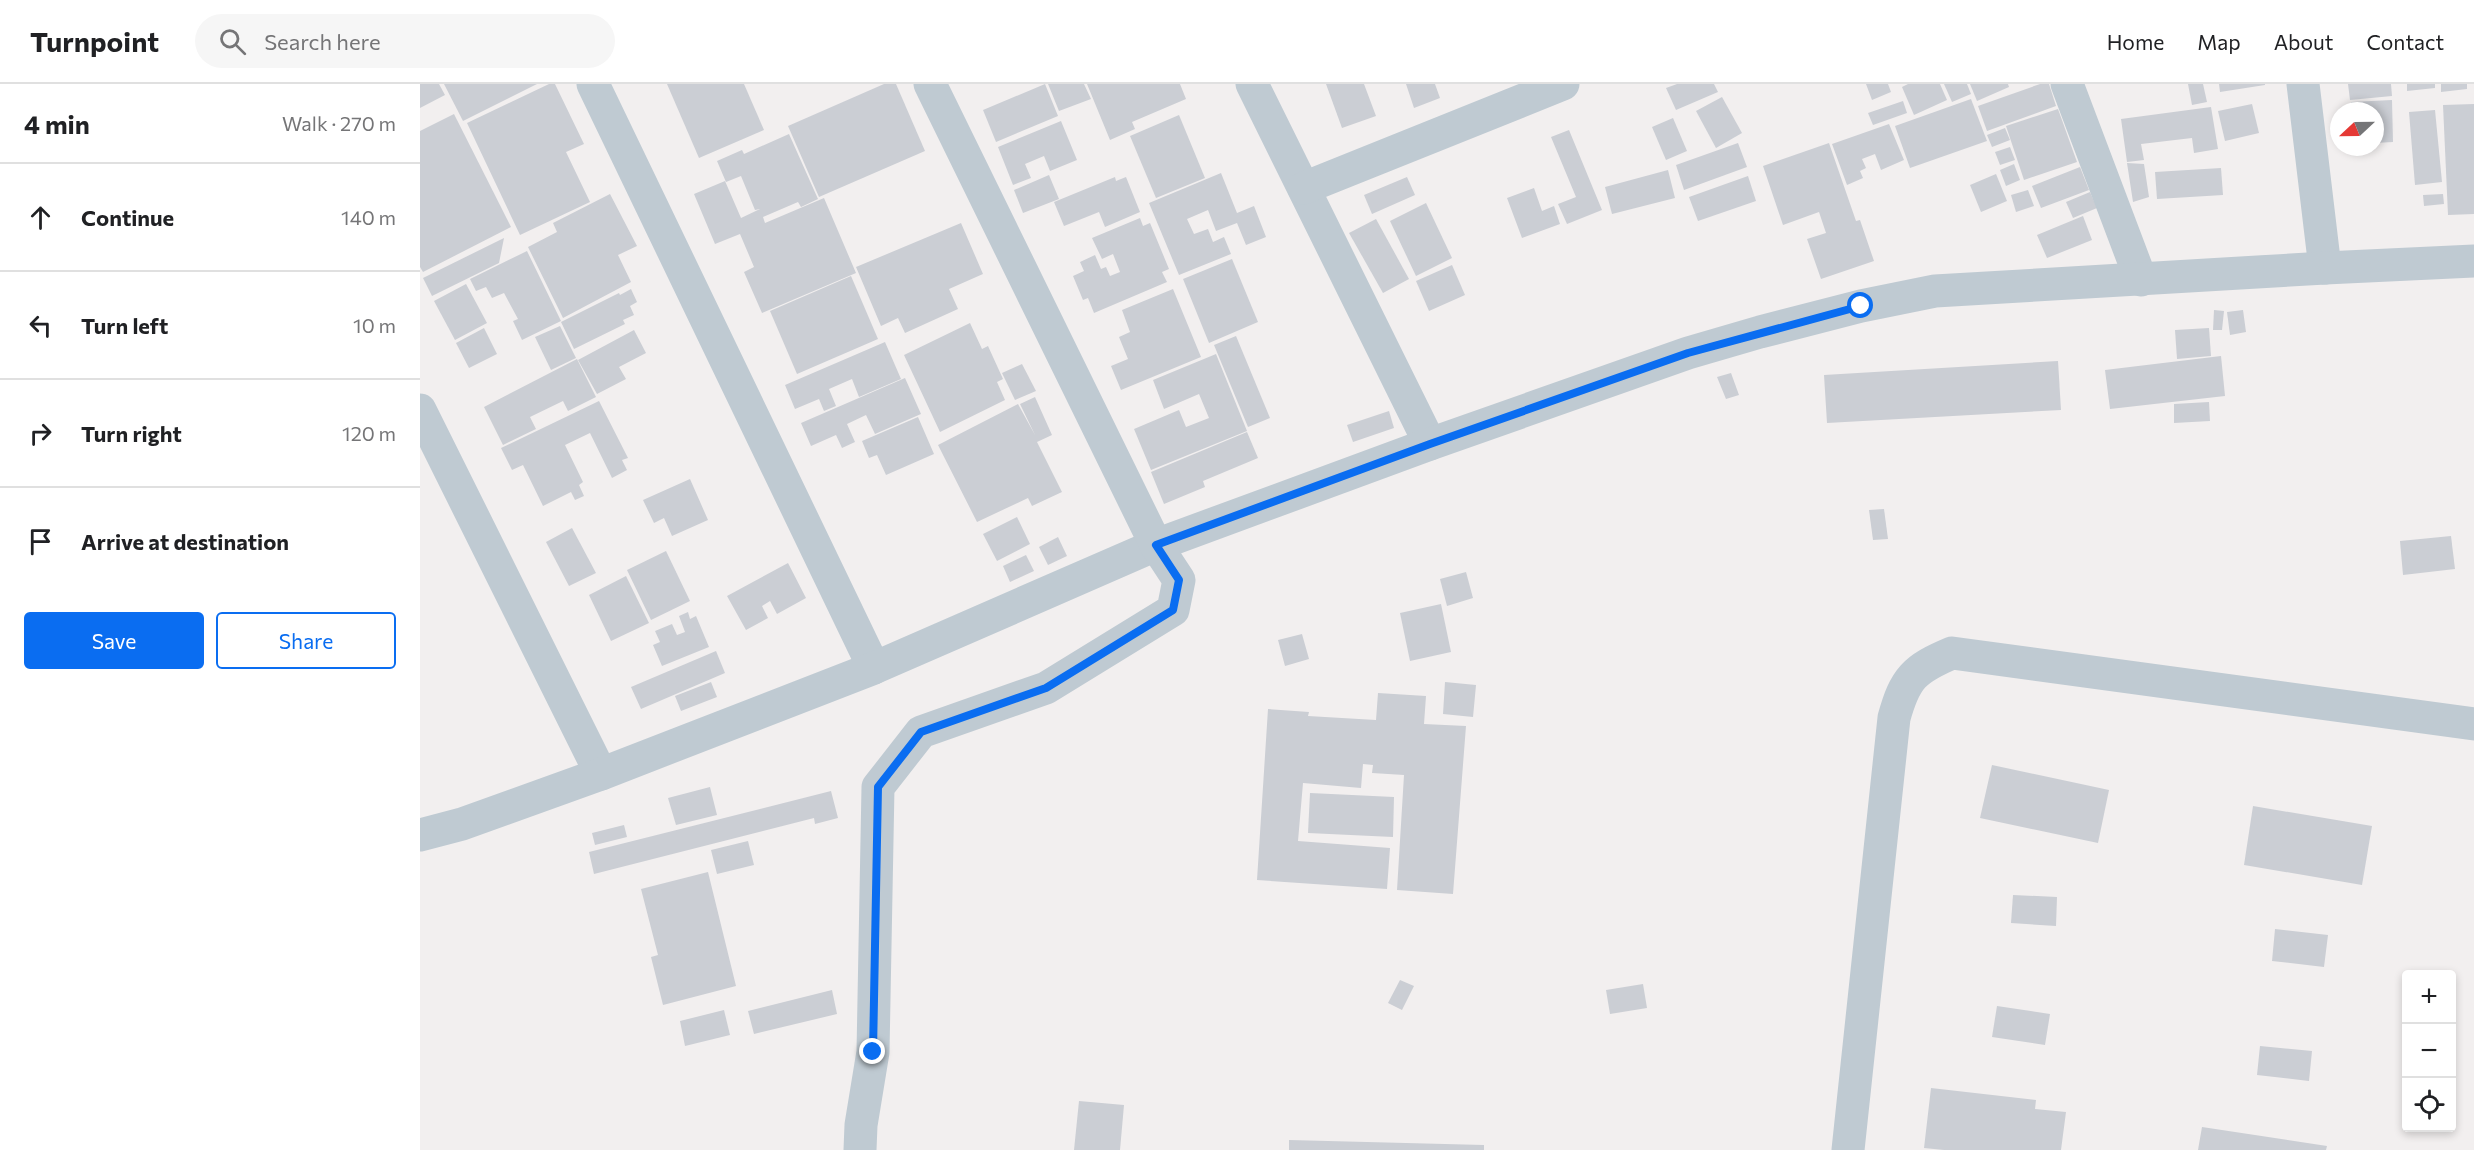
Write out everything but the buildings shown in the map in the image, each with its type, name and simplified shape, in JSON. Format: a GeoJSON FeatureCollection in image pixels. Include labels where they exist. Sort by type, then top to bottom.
{"type":"FeatureCollection","features":[{"type":"Feature","properties":{"kind":"street"},"geometry":{"type":"LineString","coordinates":[[592,84],[874,668]]}},
{"type":"Feature","properties":{"kind":"street"},"geometry":{"type":"LineString","coordinates":[[860,1150],[861,1125],[873,1052],[878,787],[921,732],[1046,688],[1173,610],[1179,580],[1156,545],[930,84]]}},
{"type":"Feature","properties":{"kind":"street"},"geometry":{"type":"LineString","coordinates":[[1252,84],[1430,444]]}},
{"type":"Feature","properties":{"kind":"street"},"geometry":{"type":"LineString","coordinates":[[2067,84],[2141,280]]}},
{"type":"Feature","properties":{"kind":"street"},"geometry":{"type":"LineString","coordinates":[[2303,84],[2325,268]]}},
{"type":"Feature","properties":{"kind":"street"},"geometry":{"type":"LineString","coordinates":[[1304,188],[1543,88]]}},
{"type":"Feature","properties":{"kind":"street"},"geometry":{"type":"LineString","coordinates":[[420,835],[462,824],[601,774],[874,668],[1156,545],[1430,444],[1688,353],[1861,306],[1935,291],[2474,261]]}},
{"type":"Feature","properties":{"kind":"street"},"geometry":{"type":"LineString","coordinates":[[420,410],[601,774]]}},
{"type":"Feature","properties":{"kind":"street"},"geometry":{"type":"LineString","coordinates":[[1848,1150],[1894,718],[1902,691],[1913,675],[1930,662],[1952,653],[2474,724]]}},
{"type":"Feature","properties":{"kind":"route"},"geometry":{"type":"LineString","coordinates":[[873,1052],[878,787],[921,732],[1046,688],[1173,610],[1179,580],[1156,545],[1430,444],[1688,353],[1861,306]]}}]}
